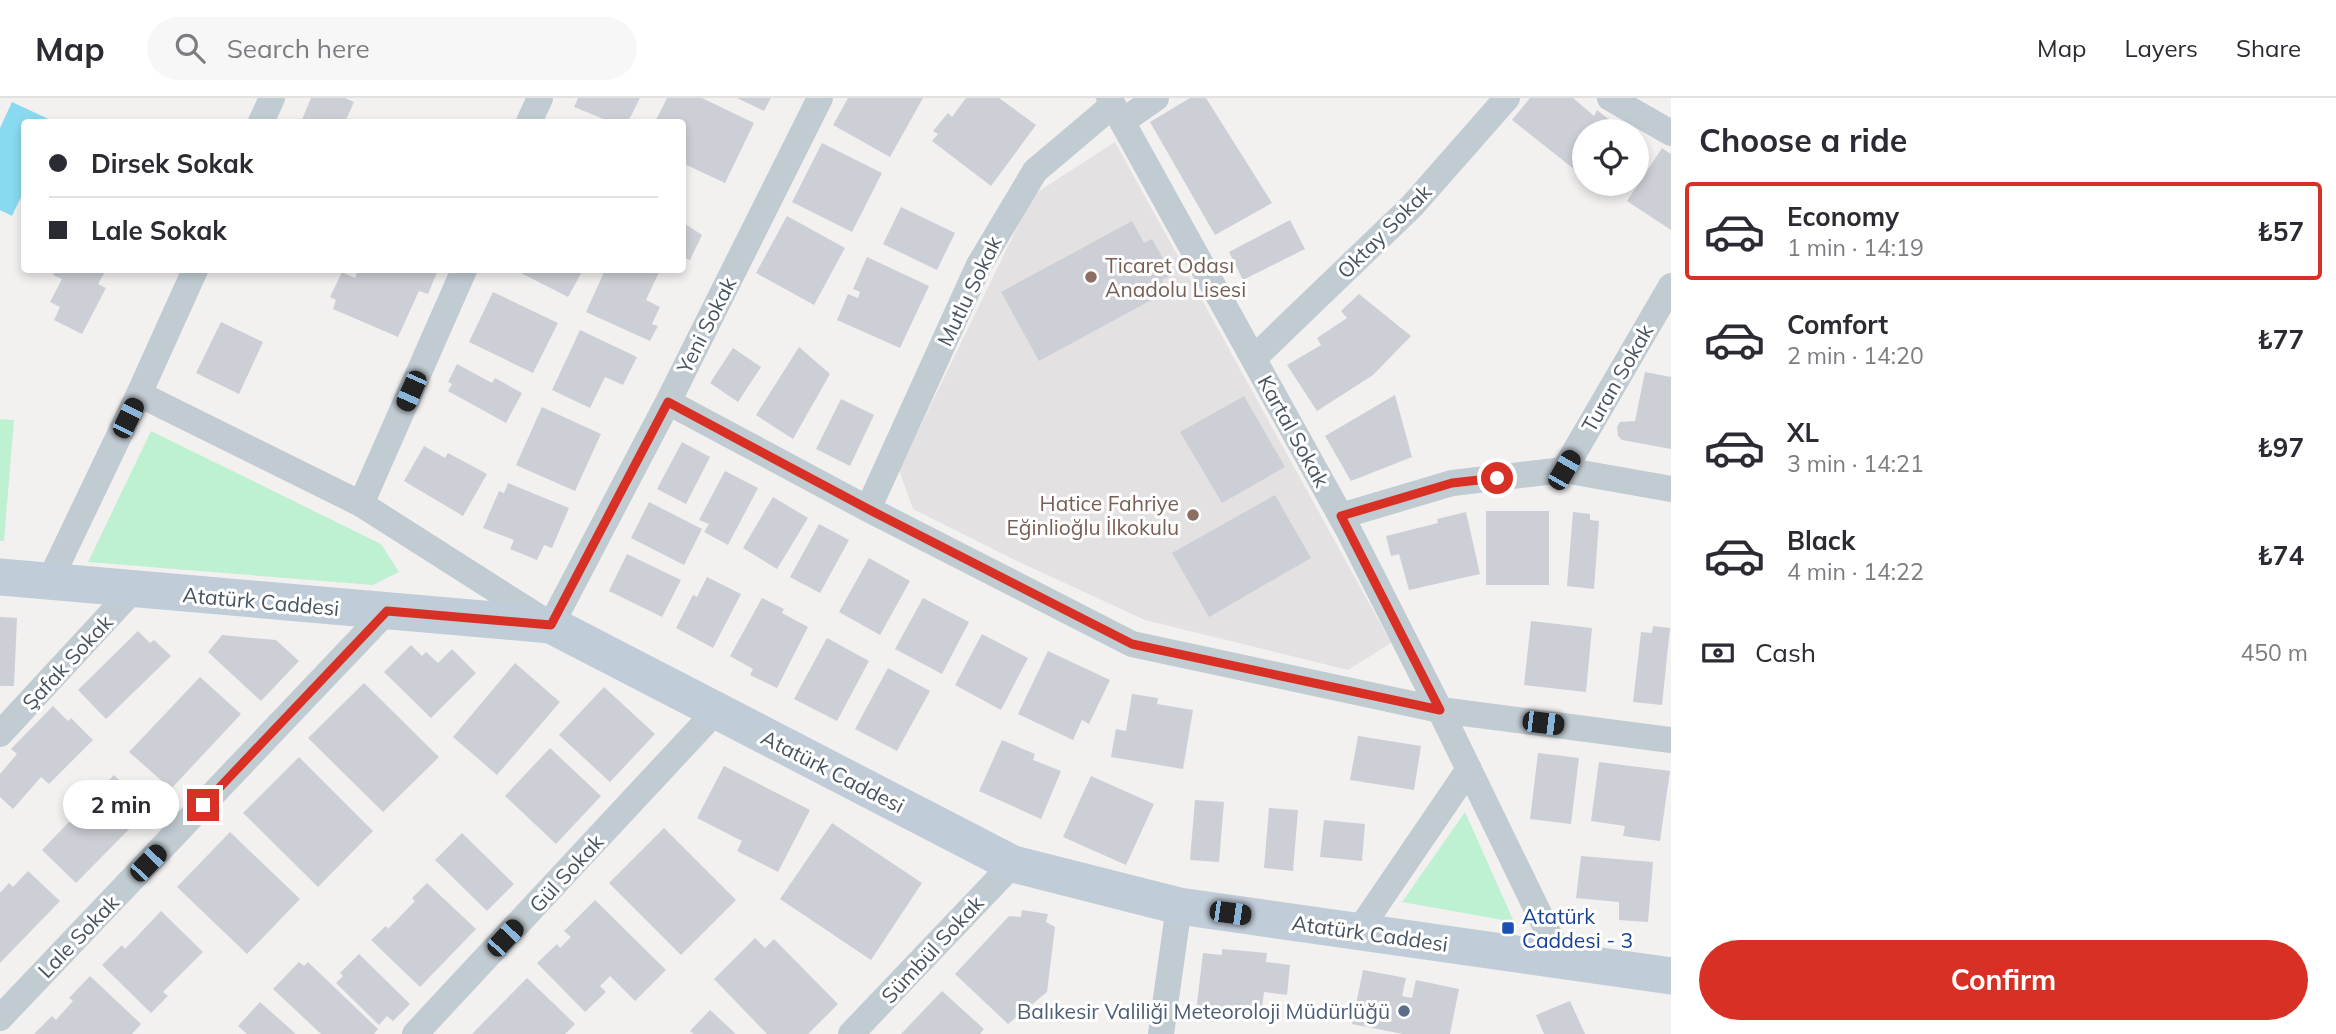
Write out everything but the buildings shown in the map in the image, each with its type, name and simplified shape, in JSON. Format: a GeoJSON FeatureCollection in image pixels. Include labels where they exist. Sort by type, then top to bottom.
{"type":"FeatureCollection","features":[{"type":"Feature","properties":{"kind":"main road","name":"Atatürk Caddesi"},"geometry":{"type":"LineString","coordinates":[[0,577],[551,625],[1013,864],[1179,906],[1671,976]]}},
{"type":"Feature","properties":{"kind":"street"},"geometry":{"type":"LineString","coordinates":[[262,119],[272,98]]}},
{"type":"Feature","properties":{"kind":"street"},"geometry":{"type":"LineString","coordinates":[[530,119],[540,98]]}},
{"type":"Feature","properties":{"kind":"street","name":"Yeni Sokak"},"geometry":{"type":"LineString","coordinates":[[551,625],[668,402],[820,98]]}},
{"type":"Feature","properties":{"kind":"street","name":"Mutlu Sokak"},"geometry":{"type":"LineString","coordinates":[[868,509],[979,265],[1035,171],[1115,108],[1156,98]]}},
{"type":"Feature","properties":{"kind":"street","name":"Oktay Sokak"},"geometry":{"type":"LineString","coordinates":[[1254,358],[1412,206],[1507,98]]}},
{"type":"Feature","properties":{"kind":"street"},"geometry":{"type":"LineString","coordinates":[[1610,98],[1671,133]]}},
{"type":"Feature","properties":{"kind":"street","name":"Kartal Sokak"},"geometry":{"type":"LineString","coordinates":[[1115,108],[1341,516],[1440,710],[1561,959]]}},
{"type":"Feature","properties":{"kind":"street"},"geometry":{"type":"LineString","coordinates":[[49,582],[194,273]]}},
{"type":"Feature","properties":{"kind":"street"},"geometry":{"type":"LineString","coordinates":[[361,504],[463,273]]}},
{"type":"Feature","properties":{"kind":"street","name":"Turan Sokak"},"geometry":{"type":"LineString","coordinates":[[1564,470],[1671,286]]}},
{"type":"Feature","properties":{"kind":"street"},"geometry":{"type":"LineString","coordinates":[[139,394],[361,504],[551,625]]}},
{"type":"Feature","properties":{"kind":"street"},"geometry":{"type":"LineString","coordinates":[[668,402],[868,509],[1132,644],[1440,710],[1671,740]]}},
{"type":"Feature","properties":{"kind":"street"},"geometry":{"type":"LineString","coordinates":[[1341,516],[1452,483],[1564,470],[1671,489]]}},
{"type":"Feature","properties":{"kind":"street","name":"Şafak Sokak"},"geometry":{"type":"LineString","coordinates":[[0,733],[133,590]]}},
{"type":"Feature","properties":{"kind":"street","name":"Lale Sokak"},"geometry":{"type":"LineString","coordinates":[[0,1018],[387,611]]}},
{"type":"Feature","properties":{"kind":"street","name":"Gül Sokak"},"geometry":{"type":"LineString","coordinates":[[415,1034],[716,711]]}},
{"type":"Feature","properties":{"kind":"street"},"geometry":{"type":"LineString","coordinates":[[1358,932],[1469,769]]}},
{"type":"Feature","properties":{"kind":"street","name":"Sümbül Sokak"},"geometry":{"type":"LineString","coordinates":[[851,1034],[1013,864]]}},
{"type":"Feature","properties":{"kind":"street"},"geometry":{"type":"LineString","coordinates":[[1161,1034],[1179,906]]}},
{"type":"Feature","properties":{"kind":"shaded area"},"geometry":{"type":"Polygon","coordinates":[[[1115,142],[1391,643],[1348,670],[1145,620],[913,509],[899,470],[1033,195],[1115,142]]]}},
{"type":"Feature","properties":{"kind":"green space"},"geometry":{"type":"Polygon","coordinates":[[[0,419],[14,420],[4,541],[0,541],[0,419]]]}},
{"type":"Feature","properties":{"kind":"green space"},"geometry":{"type":"Polygon","coordinates":[[[151,431],[381,544],[399,572],[373,585],[88,562],[151,431]]]}},
{"type":"Feature","properties":{"kind":"green space"},"geometry":{"type":"Polygon","coordinates":[[[1465,812],[1514,922],[1402,902],[1465,812]]]}},
{"type":"Feature","properties":{"kind":"water"},"geometry":{"type":"Polygon","coordinates":[[[12,102],[49,119],[21,119],[21,197],[12,216],[0,210],[0,128],[12,102]]]}},
{"type":"Feature","properties":{"kind":"place","name":"Ticaret Odası Anadolu Lisesi"},"geometry":{"type":"Point","coordinates":[1091,277]}},
{"type":"Feature","properties":{"kind":"place","name":"Hatice Fahriye Eğinlioğlu İlkokulu"},"geometry":{"type":"Point","coordinates":[1193,515]}},
{"type":"Feature","properties":{"kind":"place","name":"Atatürk Caddesi - 3"},"geometry":{"type":"Point","coordinates":[1508,928]}},
{"type":"Feature","properties":{"kind":"place","name":"Balıkesir Valiliği Meteoroloji Müdürlüğü"},"geometry":{"type":"Point","coordinates":[1404,1011]}},
{"type":"Feature","properties":{"kind":"route"},"geometry":{"type":"LineString","coordinates":[[203,805],[387,611],[551,625],[668,402],[868,509],[1132,644],[1440,710],[1341,516],[1452,483],[1497,478]]}}]}
